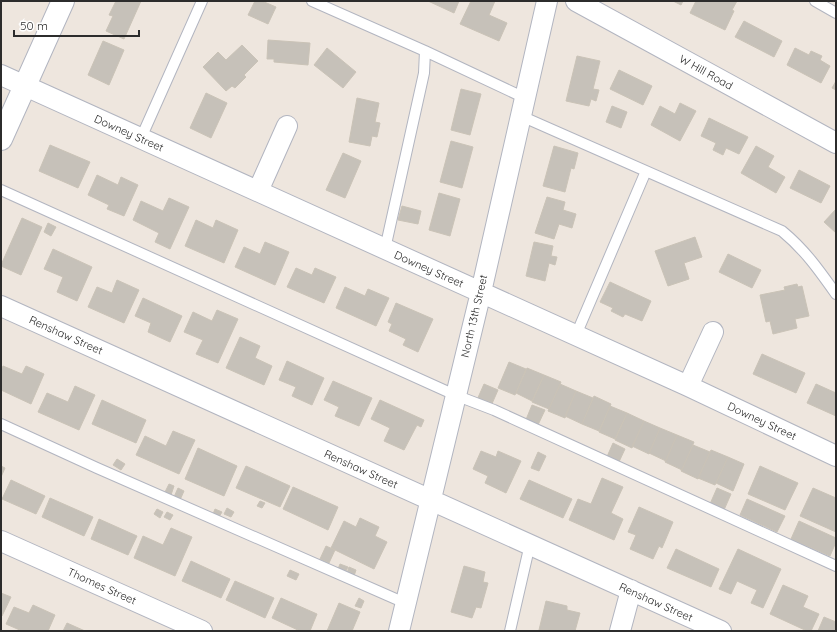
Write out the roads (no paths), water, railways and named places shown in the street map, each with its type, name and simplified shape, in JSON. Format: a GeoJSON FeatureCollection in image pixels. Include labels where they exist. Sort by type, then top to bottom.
{"type":"FeatureCollection","features":[{"type":"Feature","properties":{"kind":"street"},"geometry":{"type":"LineString","coordinates":[[1,139],[63,1]]}},
{"type":"Feature","properties":{"kind":"street","name":"North 13th Street"},"geometry":{"type":"LineString","coordinates":[[399,631],[481,292],[547,1]]}},
{"type":"Feature","properties":{"kind":"street","name":"W Hill Road"},"geometry":{"type":"LineString","coordinates":[[576,1],[836,143]]}},
{"type":"Feature","properties":{"kind":"street","name":"Downey Street"},"geometry":{"type":"LineString","coordinates":[[1,75],[688,386],[836,456]]}},
{"type":"Feature","properties":{"kind":"street"},"geometry":{"type":"LineString","coordinates":[[258,191],[288,126]]}},
{"type":"Feature","properties":{"kind":"street","name":"Renshaw Street"},"geometry":{"type":"LineString","coordinates":[[1,306],[721,631]]}},
{"type":"Feature","properties":{"kind":"street"},"geometry":{"type":"LineString","coordinates":[[688,386],[713,332]]}},
{"type":"Feature","properties":{"kind":"street","name":"Thomes Street"},"geometry":{"type":"LineString","coordinates":[[1,541],[202,631]]}},
{"type":"Feature","properties":{"kind":"street"},"geometry":{"type":"LineString","coordinates":[[620,631],[631,590]]}},
{"type":"Feature","properties":{"kind":"lane"},"geometry":{"type":"LineString","coordinates":[[141,138],[202,1]]}},
{"type":"Feature","properties":{"kind":"lane"},"geometry":{"type":"LineString","coordinates":[[312,1],[425,51],[523,107],[646,171],[782,231],[798,244],[814,262],[836,294]]}},
{"type":"Feature","properties":{"kind":"lane"},"geometry":{"type":"LineString","coordinates":[[814,1],[836,13]]}},
{"type":"Feature","properties":{"kind":"lane"},"geometry":{"type":"LineString","coordinates":[[386,249],[424,73],[425,51]]}},
{"type":"Feature","properties":{"kind":"lane"},"geometry":{"type":"LineString","coordinates":[[576,335],[646,171]]}},
{"type":"Feature","properties":{"kind":"lane"},"geometry":{"type":"LineString","coordinates":[[1,190],[456,395],[494,410],[836,566]]}},
{"type":"Feature","properties":{"kind":"lane"},"geometry":{"type":"LineString","coordinates":[[1,424],[96,468],[405,603]]}},
{"type":"Feature","properties":{"kind":"lane"},"geometry":{"type":"LineString","coordinates":[[510,631],[530,544]]}}]}
